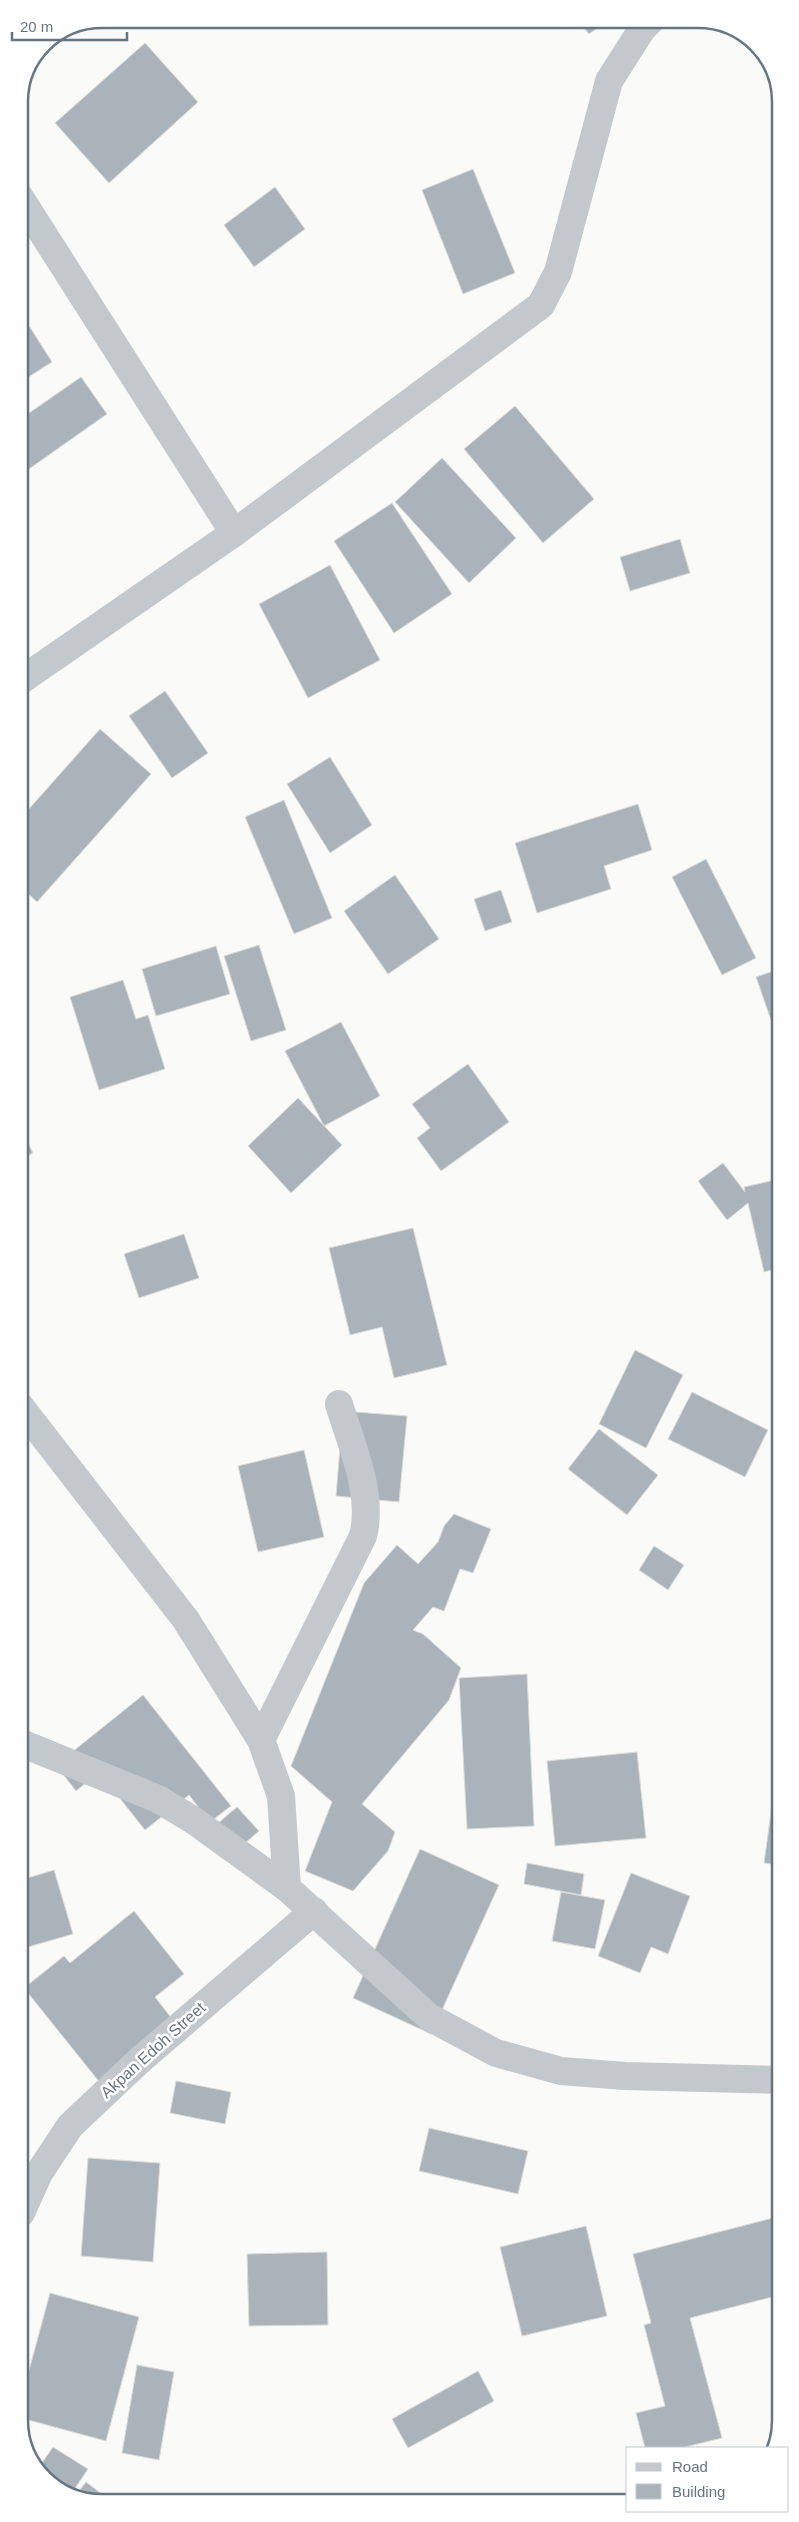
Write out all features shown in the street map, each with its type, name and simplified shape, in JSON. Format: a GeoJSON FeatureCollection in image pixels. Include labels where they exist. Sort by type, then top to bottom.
{"type":"FeatureCollection","features":[{"type":"Feature","properties":{"kind":"street"},"geometry":{"type":"LineString","coordinates":[[28,675],[234,533],[541,304],[558,272],[609,81],[643,28]]}},
{"type":"Feature","properties":{"kind":"street"},"geometry":{"type":"LineString","coordinates":[[28,210],[234,533]]}},
{"type":"Feature","properties":{"kind":"street"},"geometry":{"type":"LineString","coordinates":[[261,1740],[363,1536],[367,1521],[365,1493],[339,1404]]}},
{"type":"Feature","properties":{"kind":"street"},"geometry":{"type":"LineString","coordinates":[[28,1416],[186,1620],[261,1740],[281,1796],[287,1888]]}},
{"type":"Feature","properties":{"kind":"street"},"geometry":{"type":"LineString","coordinates":[[28,1746],[158,1799],[193,1820],[287,1888],[429,2017],[496,2053],[561,2071],[625,2076],[772,2080]]}},
{"type":"Feature","properties":{"kind":"street","name":"Akpan Edoh Street"},"geometry":{"type":"LineString","coordinates":[[28,2198],[39,2174],[70,2126],[140,2060],[314,1911]]}},
{"type":"Feature","properties":{"kind":"building"},"geometry":{"type":"Polygon","coordinates":[[[584,28],[597,28],[589,34],[584,28]]]}},
{"type":"Feature","properties":{"kind":"building"},"geometry":{"type":"Polygon","coordinates":[[[145,43],[198,102],[109,183],[55,123],[145,43]]]}},
{"type":"Feature","properties":{"kind":"building"},"geometry":{"type":"Polygon","coordinates":[[[473,169],[515,273],[463,294],[422,190],[473,169]]]}},
{"type":"Feature","properties":{"kind":"building"},"geometry":{"type":"Polygon","coordinates":[[[275,187],[305,229],[254,267],[224,225],[275,187]]]}},
{"type":"Feature","properties":{"kind":"building"},"geometry":{"type":"Polygon","coordinates":[[[28,324],[52,362],[28,377],[28,324]]]}},
{"type":"Feature","properties":{"kind":"building"},"geometry":{"type":"Polygon","coordinates":[[[81,377],[107,414],[28,470],[28,414],[81,377]]]}},
{"type":"Feature","properties":{"kind":"building"},"geometry":{"type":"Polygon","coordinates":[[[515,406],[594,499],[543,543],[464,449],[515,406]]]}},
{"type":"Feature","properties":{"kind":"building"},"geometry":{"type":"Polygon","coordinates":[[[442,458],[516,538],[469,583],[395,502],[442,458]]]}},
{"type":"Feature","properties":{"kind":"building"},"geometry":{"type":"Polygon","coordinates":[[[392,503],[452,594],[394,633],[334,541],[392,503]]]}},
{"type":"Feature","properties":{"kind":"building"},"geometry":{"type":"Polygon","coordinates":[[[680,539],[690,573],[630,591],[620,557],[680,539]]]}},
{"type":"Feature","properties":{"kind":"building"},"geometry":{"type":"Polygon","coordinates":[[[330,565],[380,660],[308,698],[259,604],[330,565]]]}},
{"type":"Feature","properties":{"kind":"building"},"geometry":{"type":"Polygon","coordinates":[[[165,691],[208,753],[172,778],[129,716],[165,691]]]}},
{"type":"Feature","properties":{"kind":"building"},"geometry":{"type":"Polygon","coordinates":[[[100,729],[151,774],[37,902],[28,894],[28,810],[100,729]]]}},
{"type":"Feature","properties":{"kind":"building"},"geometry":{"type":"Polygon","coordinates":[[[330,757],[372,825],[330,853],[287,784],[330,757]]]}},
{"type":"Feature","properties":{"kind":"building"},"geometry":{"type":"Polygon","coordinates":[[[284,800],[332,918],[294,934],[245,817],[284,800]]]}},
{"type":"Feature","properties":{"kind":"building"},"geometry":{"type":"Polygon","coordinates":[[[638,804],[652,850],[604,866],[611,889],[537,913],[515,843],[638,804]]]}},
{"type":"Feature","properties":{"kind":"building"},"geometry":{"type":"Polygon","coordinates":[[[706,859],[756,958],[722,975],[672,877],[706,859]]]}},
{"type":"Feature","properties":{"kind":"building"},"geometry":{"type":"Polygon","coordinates":[[[395,875],[439,939],[388,974],[344,911],[395,875]]]}},
{"type":"Feature","properties":{"kind":"building"},"geometry":{"type":"Polygon","coordinates":[[[501,890],[512,922],[485,931],[474,899],[501,890]]]}},
{"type":"Feature","properties":{"kind":"building"},"geometry":{"type":"Polygon","coordinates":[[[259,945],[286,1030],[251,1041],[224,956],[259,945]]]}},
{"type":"Feature","properties":{"kind":"building"},"geometry":{"type":"Polygon","coordinates":[[[216,946],[230,994],[156,1016],[142,969],[216,946]]]}},
{"type":"Feature","properties":{"kind":"building"},"geometry":{"type":"Polygon","coordinates":[[[772,971],[772,1023],[756,977],[772,971]]]}},
{"type":"Feature","properties":{"kind":"building"},"geometry":{"type":"Polygon","coordinates":[[[123,980],[136,1019],[148,1015],[165,1069],[99,1090],[70,997],[123,980]]]}},
{"type":"Feature","properties":{"kind":"building"},"geometry":{"type":"Polygon","coordinates":[[[341,1022],[380,1096],[324,1126],[285,1051],[341,1022]]]}},
{"type":"Feature","properties":{"kind":"building"},"geometry":{"type":"Polygon","coordinates":[[[468,1064],[509,1122],[441,1171],[417,1138],[430,1128],[412,1104],[468,1064]]]}},
{"type":"Feature","properties":{"kind":"building"},"geometry":{"type":"Polygon","coordinates":[[[298,1098],[342,1145],[291,1193],[248,1146],[298,1098]]]}},
{"type":"Feature","properties":{"kind":"building"},"geometry":{"type":"Polygon","coordinates":[[[28,1143],[33,1153],[28,1155],[28,1143]]]}},
{"type":"Feature","properties":{"kind":"building"},"geometry":{"type":"Polygon","coordinates":[[[723,1163],[745,1192],[744,1187],[772,1181],[772,1270],[764,1272],[748,1203],[727,1220],[698,1181],[723,1163]]]}},
{"type":"Feature","properties":{"kind":"building"},"geometry":{"type":"Polygon","coordinates":[[[413,1228],[447,1365],[394,1378],[382,1327],[350,1335],[329,1248],[413,1228]]]}},
{"type":"Feature","properties":{"kind":"building"},"geometry":{"type":"Polygon","coordinates":[[[184,1234],[199,1278],[139,1298],[124,1254],[184,1234]]]}},
{"type":"Feature","properties":{"kind":"building"},"geometry":{"type":"Polygon","coordinates":[[[635,1350],[683,1375],[646,1448],[599,1424],[635,1350]]]}},
{"type":"Feature","properties":{"kind":"building"},"geometry":{"type":"Polygon","coordinates":[[[692,1392],[768,1430],[745,1477],[668,1439],[692,1392]]]}},
{"type":"Feature","properties":{"kind":"building"},"geometry":{"type":"Polygon","coordinates":[[[343,1411],[407,1416],[399,1502],[336,1496],[343,1411]]]}},
{"type":"Feature","properties":{"kind":"building"},"geometry":{"type":"Polygon","coordinates":[[[599,1429],[658,1475],[627,1515],[568,1469],[599,1429]]]}},
{"type":"Feature","properties":{"kind":"building"},"geometry":{"type":"Polygon","coordinates":[[[304,1450],[324,1537],[258,1552],[238,1466],[304,1450]]]}},
{"type":"Feature","properties":{"kind":"building"},"geometry":{"type":"Polygon","coordinates":[[[454,1514],[491,1529],[473,1573],[460,1569],[444,1611],[433,1607],[413,1630],[423,1634],[461,1668],[449,1700],[362,1804],[395,1832],[388,1851],[353,1891],[305,1871],[332,1802],[291,1766],[364,1583],[397,1545],[418,1564],[438,1542],[444,1526],[454,1514]]]}},
{"type":"Feature","properties":{"kind":"building"},"geometry":{"type":"Polygon","coordinates":[[[654,1546],[684,1565],[668,1590],[639,1570],[654,1546]]]}},
{"type":"Feature","properties":{"kind":"building"},"geometry":{"type":"Polygon","coordinates":[[[527,1674],[534,1826],[467,1829],[459,1678],[527,1674]]]}},
{"type":"Feature","properties":{"kind":"building"},"geometry":{"type":"Polygon","coordinates":[[[143,1695],[231,1806],[210,1822],[189,1795],[145,1830],[99,1772],[76,1791],[56,1765],[143,1695]]]}},
{"type":"Feature","properties":{"kind":"building"},"geometry":{"type":"Polygon","coordinates":[[[637,1752],[646,1838],[555,1846],[547,1761],[637,1752]]]}},
{"type":"Feature","properties":{"kind":"building"},"geometry":{"type":"Polygon","coordinates":[[[772,1805],[772,1864],[764,1863],[772,1805]]]}},
{"type":"Feature","properties":{"kind":"building"},"geometry":{"type":"Polygon","coordinates":[[[237,1807],[259,1831],[237,1850],[216,1825],[237,1807]]]}},
{"type":"Feature","properties":{"kind":"building"},"geometry":{"type":"Polygon","coordinates":[[[420,1849],[499,1885],[431,2034],[353,1998],[420,1849]]]}},
{"type":"Feature","properties":{"kind":"building"},"geometry":{"type":"Polygon","coordinates":[[[527,1863],[584,1874],[581,1895],[524,1884],[527,1863]]]}},
{"type":"Feature","properties":{"kind":"building"},"geometry":{"type":"Polygon","coordinates":[[[54,1870],[73,1934],[28,1947],[28,1878],[54,1870]]]}},
{"type":"Feature","properties":{"kind":"building"},"geometry":{"type":"Polygon","coordinates":[[[631,1873],[690,1896],[668,1954],[651,1947],[640,1973],[598,1956],[631,1873]]]}},
{"type":"Feature","properties":{"kind":"building"},"geometry":{"type":"Polygon","coordinates":[[[561,1892],[605,1900],[595,1949],[552,1941],[561,1892]]]}},
{"type":"Feature","properties":{"kind":"building"},"geometry":{"type":"Polygon","coordinates":[[[134,1911],[184,1974],[155,1997],[176,2024],[101,2084],[28,1993],[28,1985],[64,1956],[70,1963],[134,1911]]]}},
{"type":"Feature","properties":{"kind":"building"},"geometry":{"type":"Polygon","coordinates":[[[176,2081],[231,2092],[225,2124],[170,2113],[176,2081]]]}},
{"type":"Feature","properties":{"kind":"building"},"geometry":{"type":"Polygon","coordinates":[[[429,2128],[528,2151],[518,2194],[419,2171],[429,2128]]]}},
{"type":"Feature","properties":{"kind":"building"},"geometry":{"type":"Polygon","coordinates":[[[88,2158],[160,2163],[153,2262],[81,2256],[88,2158]]]}},
{"type":"Feature","properties":{"kind":"building"},"geometry":{"type":"Polygon","coordinates":[[[772,2218],[772,2297],[690,2318],[722,2438],[685,2447],[645,2447],[636,2413],[665,2406],[644,2325],[651,2323],[633,2254],[772,2218]]]}},
{"type":"Feature","properties":{"kind":"building"},"geometry":{"type":"Polygon","coordinates":[[[586,2226],[607,2316],[522,2336],[500,2247],[586,2226]]]}},
{"type":"Feature","properties":{"kind":"building"},"geometry":{"type":"Polygon","coordinates":[[[327,2252],[328,2325],[249,2326],[247,2254],[327,2252]]]}},
{"type":"Feature","properties":{"kind":"building"},"geometry":{"type":"Polygon","coordinates":[[[50,2293],[139,2317],[106,2441],[28,2420],[28,2374],[50,2293]]]}},
{"type":"Feature","properties":{"kind":"building"},"geometry":{"type":"Polygon","coordinates":[[[137,2365],[174,2372],[159,2460],[122,2453],[137,2365]]]}},
{"type":"Feature","properties":{"kind":"building"},"geometry":{"type":"Polygon","coordinates":[[[478,2371],[494,2401],[408,2448],[392,2419],[478,2371]]]}},
{"type":"Feature","properties":{"kind":"building"},"geometry":{"type":"Polygon","coordinates":[[[53,2447],[88,2469],[74,2489],[57,2479],[42,2463],[53,2447]]]}},
{"type":"Feature","properties":{"kind":"building"},"geometry":{"type":"Polygon","coordinates":[[[86,2482],[102,2494],[87,2493],[79,2491],[86,2482]]]}}]}
